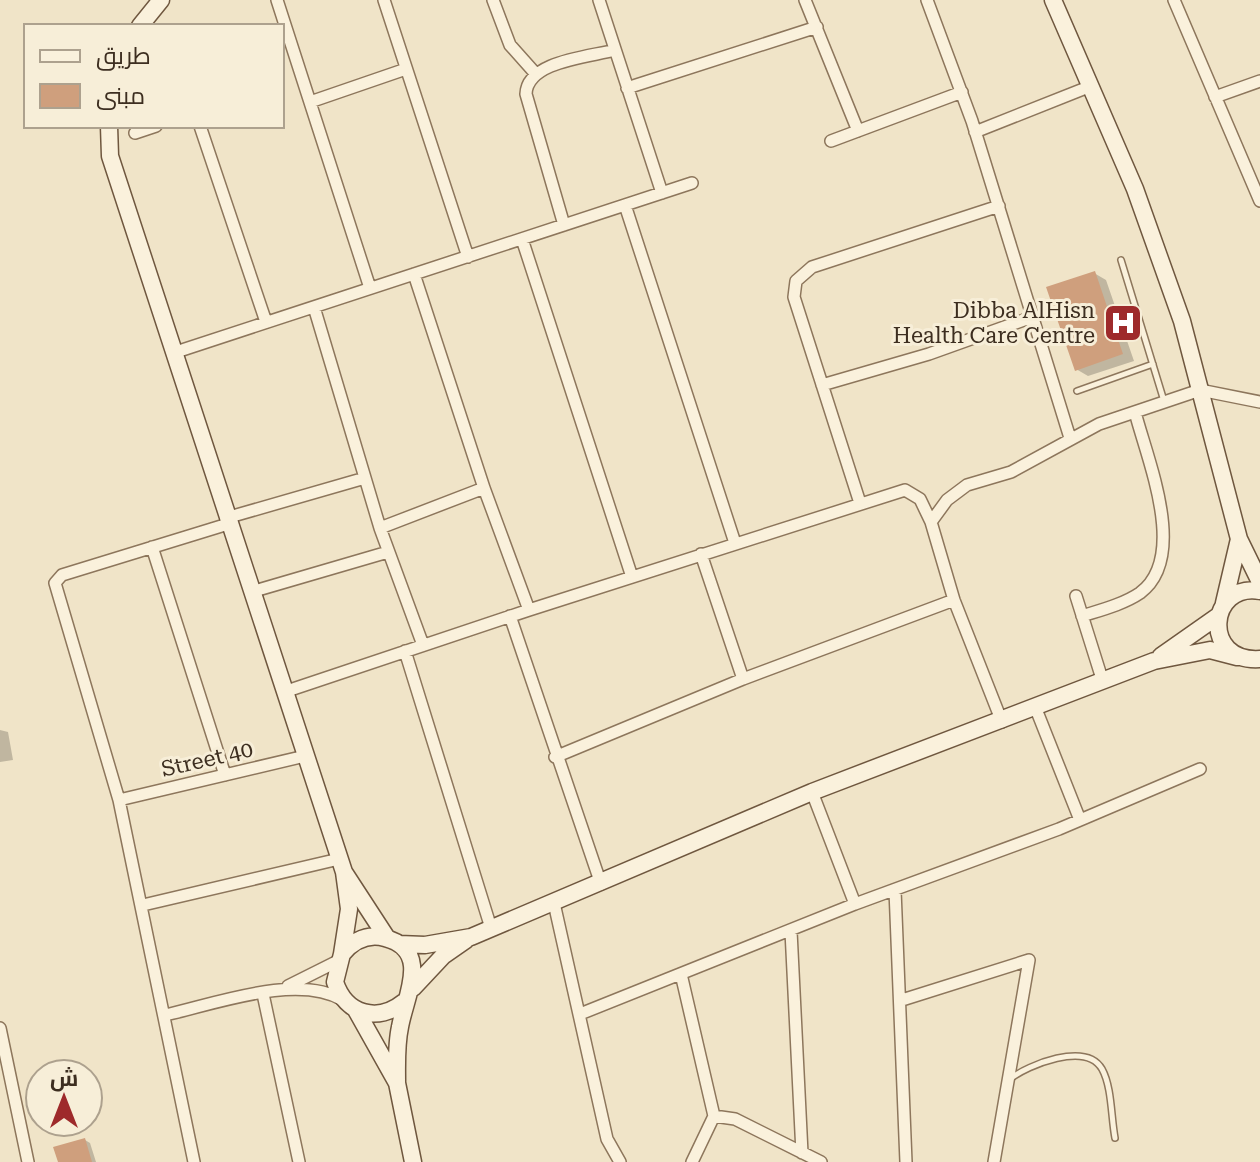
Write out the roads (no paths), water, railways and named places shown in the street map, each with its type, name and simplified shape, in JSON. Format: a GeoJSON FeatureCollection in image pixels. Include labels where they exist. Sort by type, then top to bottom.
{"type":"FeatureCollection","features":[{"type":"Feature","properties":{"kind":"street"},"geometry":{"type":"LineString","coordinates":[[142,24],[161,0]]}},
{"type":"Feature","properties":{"kind":"street"},"geometry":{"type":"LineString","coordinates":[[277,0],[370,288]]}},
{"type":"Feature","properties":{"kind":"street"},"geometry":{"type":"LineString","coordinates":[[384,0],[468,257]]}},
{"type":"Feature","properties":{"kind":"street"},"geometry":{"type":"LineString","coordinates":[[493,0],[510,45],[535,73]]}},
{"type":"Feature","properties":{"kind":"street"},"geometry":{"type":"LineString","coordinates":[[599,0],[662,193]]}},
{"type":"Feature","properties":{"kind":"street"},"geometry":{"type":"LineString","coordinates":[[805,0],[858,131]]}},
{"type":"Feature","properties":{"kind":"street"},"geometry":{"type":"LineString","coordinates":[[927,0],[962,92],[1035,316],[1070,438]]}},
{"type":"Feature","properties":{"kind":"street"},"geometry":{"type":"LineString","coordinates":[[1053,0],[1135,189],[1182,321],[1239,539],[1260,582]]}},
{"type":"Feature","properties":{"kind":"street"},"geometry":{"type":"LineString","coordinates":[[1174,0],[1260,201]]}},
{"type":"Feature","properties":{"kind":"street"},"geometry":{"type":"LineString","coordinates":[[627,88],[817,27]]}},
{"type":"Feature","properties":{"kind":"street"},"geometry":{"type":"LineString","coordinates":[[564,225],[526,85],[535,73],[615,50]]}},
{"type":"Feature","properties":{"kind":"street"},"geometry":{"type":"LineString","coordinates":[[310,102],[406,69]]}},
{"type":"Feature","properties":{"kind":"street"},"geometry":{"type":"LineString","coordinates":[[1215,97],[1260,81]]}},
{"type":"Feature","properties":{"kind":"street"},"geometry":{"type":"LineString","coordinates":[[975,132],[1091,86]]}},
{"type":"Feature","properties":{"kind":"street"},"geometry":{"type":"LineString","coordinates":[[831,141],[962,92]]}},
{"type":"Feature","properties":{"kind":"street"},"geometry":{"type":"LineString","coordinates":[[109,128],[110,156],[342,865],[349,909],[335,982],[397,1083]]}},
{"type":"Feature","properties":{"kind":"street"},"geometry":{"type":"LineString","coordinates":[[135,133],[150,128]]}},
{"type":"Feature","properties":{"kind":"street"},"geometry":{"type":"LineString","coordinates":[[201,128],[266,322]]}},
{"type":"Feature","properties":{"kind":"street"},"geometry":{"type":"LineString","coordinates":[[173,353],[692,183]]}},
{"type":"Feature","properties":{"kind":"street"},"geometry":{"type":"LineString","coordinates":[[625,205],[735,543]]}},
{"type":"Feature","properties":{"kind":"street"},"geometry":{"type":"LineString","coordinates":[[860,503],[794,297],[796,281],[802,272],[999,206]]}},
{"type":"Feature","properties":{"kind":"street"},"geometry":{"type":"LineString","coordinates":[[522,239],[632,577]]}},
{"type":"Feature","properties":{"kind":"street"},"geometry":{"type":"LineString","coordinates":[[414,274],[484,488],[529,610]]}},
{"type":"Feature","properties":{"kind":"street"},"geometry":{"type":"LineString","coordinates":[[314,307],[380,528],[423,645]]}},
{"type":"Feature","properties":{"kind":"street"},"geometry":{"type":"LineString","coordinates":[[822,385],[929,354],[1035,316]]}},
{"type":"Feature","properties":{"kind":"street"},"geometry":{"type":"LineString","coordinates":[[931,522],[947,500],[967,485],[1011,472],[1046,455],[1070,438],[1135,412],[1200,390],[1260,402]]}},
{"type":"Feature","properties":{"kind":"street"},"geometry":{"type":"LineString","coordinates":[[1082,616],[1139,594],[1149,583],[1164,550],[1164,525],[1135,412]]}},
{"type":"Feature","properties":{"kind":"street"},"geometry":{"type":"LineString","coordinates":[[194,1162],[119,800],[55,583],[62,575],[365,478]]}},
{"type":"Feature","properties":{"kind":"street"},"geometry":{"type":"LineString","coordinates":[[380,528],[484,488]]}},
{"type":"Feature","properties":{"kind":"street"},"geometry":{"type":"LineString","coordinates":[[284,692],[899,491],[911,492],[920,499],[931,522],[954,600],[1002,722]]}},
{"type":"Feature","properties":{"kind":"street"},"geometry":{"type":"LineString","coordinates":[[1239,539],[1221,610],[1220,640],[1252,661]]}},
{"type":"Feature","properties":{"kind":"street"},"geometry":{"type":"LineString","coordinates":[[152,547],[225,775]]}},
{"type":"Feature","properties":{"kind":"street"},"geometry":{"type":"LineString","coordinates":[[251,592],[388,552]]}},
{"type":"Feature","properties":{"kind":"street"},"geometry":{"type":"LineString","coordinates":[[701,554],[743,679]]}},
{"type":"Feature","properties":{"kind":"street"},"geometry":{"type":"LineString","coordinates":[[1154,661],[1243,591],[1260,591]]}},
{"type":"Feature","properties":{"kind":"street"},"geometry":{"type":"LineString","coordinates":[[1076,596],[1103,682]]}},
{"type":"Feature","properties":{"kind":"street"},"geometry":{"type":"LineString","coordinates":[[555,757],[743,679],[954,600]]}},
{"type":"Feature","properties":{"kind":"street"},"geometry":{"type":"LineString","coordinates":[[510,616],[555,757],[601,884]]}},
{"type":"Feature","properties":{"kind":"street"},"geometry":{"type":"LineString","coordinates":[[165,1015],[298,988],[321,990],[354,1009],[382,1014],[408,996],[443,956],[471,937],[812,792],[1036,709],[1154,661],[1210,650],[1252,661]]}},
{"type":"Feature","properties":{"kind":"street"},"geometry":{"type":"LineString","coordinates":[[405,651],[491,928]]}},
{"type":"Feature","properties":{"kind":"street"},"geometry":{"type":"LineString","coordinates":[[1036,709],[1080,820]]}},
{"type":"Feature","properties":{"kind":"street","name":"Street 40"},"geometry":{"type":"LineString","coordinates":[[119,800],[305,756]]}},
{"type":"Feature","properties":{"kind":"street"},"geometry":{"type":"LineString","coordinates":[[580,1014],[855,904],[1080,820],[1200,769]]}},
{"type":"Feature","properties":{"kind":"street"},"geometry":{"type":"LineString","coordinates":[[812,792],[855,904]]}},
{"type":"Feature","properties":{"kind":"street"},"geometry":{"type":"LineString","coordinates":[[143,905],[342,865]]}},
{"type":"Feature","properties":{"kind":"street"},"geometry":{"type":"LineString","coordinates":[[342,865],[393,941],[413,965],[397,1051],[397,1083],[413,1162]]}},
{"type":"Feature","properties":{"kind":"street"},"geometry":{"type":"LineString","coordinates":[[895,890],[902,1000],[906,1162]]}},
{"type":"Feature","properties":{"kind":"street"},"geometry":{"type":"LineString","coordinates":[[554,903],[607,1139],[620,1162]]}},
{"type":"Feature","properties":{"kind":"street"},"geometry":{"type":"LineString","coordinates":[[791,931],[802,1153]]}},
{"type":"Feature","properties":{"kind":"street"},"geometry":{"type":"LineString","coordinates":[[268,993],[340,958],[362,938],[425,945],[471,937]]}},
{"type":"Feature","properties":{"kind":"street"},"geometry":{"type":"LineString","coordinates":[[902,1000],[1029,960],[994,1162]]}},
{"type":"Feature","properties":{"kind":"street"},"geometry":{"type":"LineString","coordinates":[[681,974],[714,1116],[692,1162]]}},
{"type":"Feature","properties":{"kind":"street"},"geometry":{"type":"LineString","coordinates":[[268,993],[299,1162]]}},
{"type":"Feature","properties":{"kind":"street"},"geometry":{"type":"LineString","coordinates":[[0,1028],[28,1162]]}},
{"type":"Feature","properties":{"kind":"street"},"geometry":{"type":"LineString","coordinates":[[714,1116],[735,1119],[821,1162]]}},
{"type":"Feature","properties":{"kind":"lane"},"geometry":{"type":"LineString","coordinates":[[1121,260],[1164,402]]}},
{"type":"Feature","properties":{"kind":"lane"},"geometry":{"type":"LineString","coordinates":[[1077,391],[1153,364]]}},
{"type":"Feature","properties":{"kind":"lane"},"geometry":{"type":"LineString","coordinates":[[1006,1082],[1040,1062],[1059,1057],[1092,1060],[1101,1067],[1106,1082],[1115,1138]]}},
{"type":"Feature","properties":{"kind":"place","name":"Dibba AlHisn Health Care Centre"},"geometry":{"type":"Point","coordinates":[1123,323]}}]}
